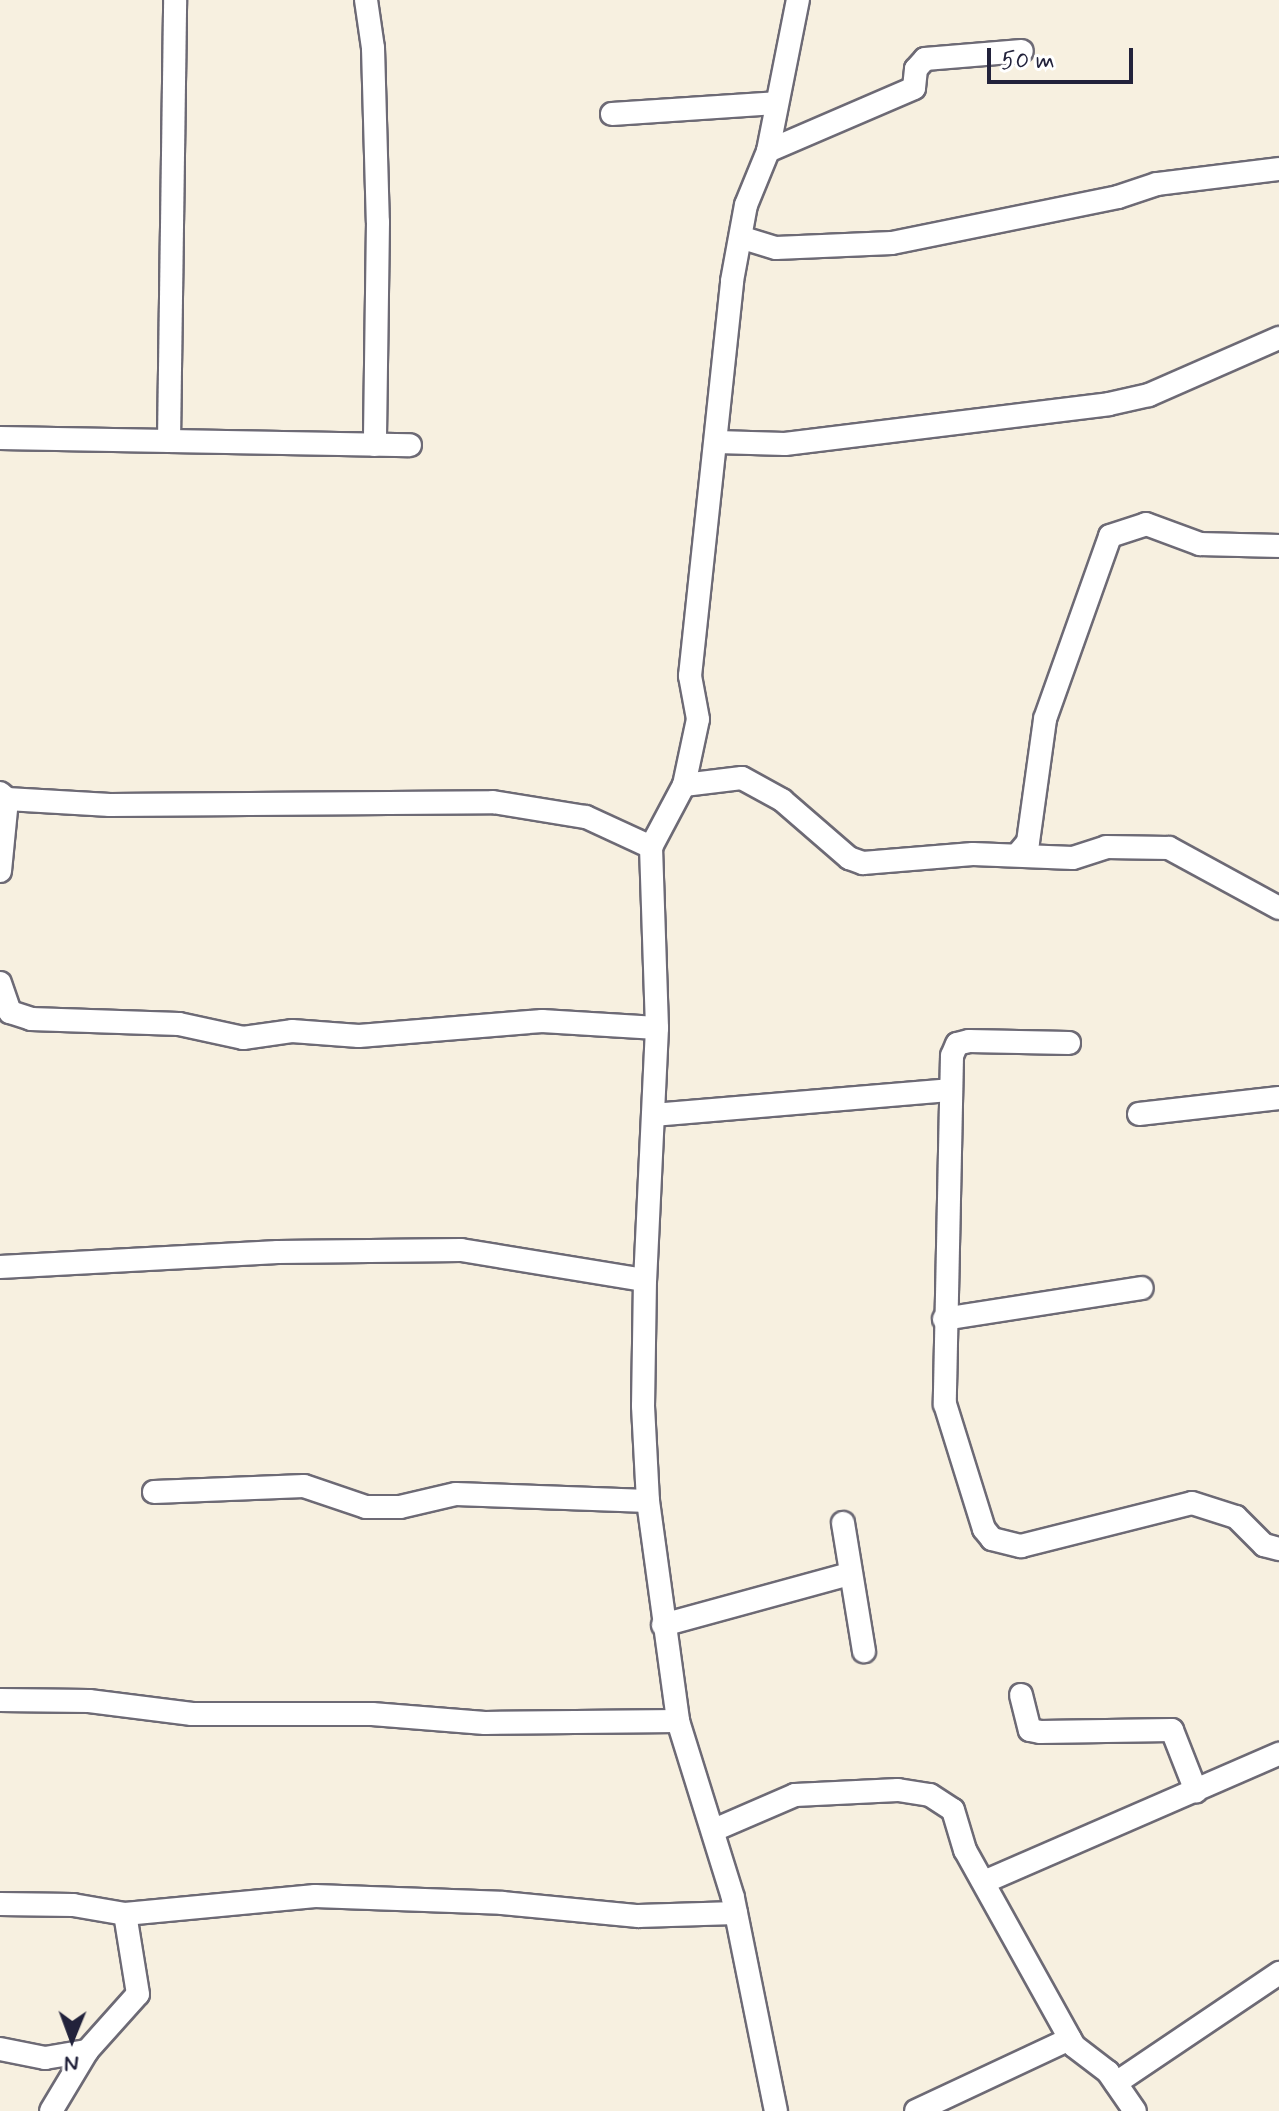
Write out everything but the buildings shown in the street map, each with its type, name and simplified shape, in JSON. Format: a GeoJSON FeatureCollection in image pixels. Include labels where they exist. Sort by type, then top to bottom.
{"type":"FeatureCollection","features":[{"type":"Feature","properties":{"kind":"street"},"geometry":{"type":"LineString","coordinates":[[169,441],[175,0]]}},
{"type":"Feature","properties":{"kind":"street"},"geometry":{"type":"LineString","coordinates":[[366,0],[373,48],[378,222],[375,445]]}},
{"type":"Feature","properties":{"kind":"street"},"geometry":{"type":"LineString","coordinates":[[776,2111],[736,1913],[714,1830],[678,1721],[648,1501],[645,1280],[657,1028],[651,847],[684,785],[698,719],[690,676],[732,281],[743,238],[746,205],[768,151],[798,0]]}},
{"type":"Feature","properties":{"kind":"street"},"geometry":{"type":"LineString","coordinates":[[768,151],[914,88],[916,69],[925,59],[1022,51]]}},
{"type":"Feature","properties":{"kind":"street"},"geometry":{"type":"LineString","coordinates":[[612,114],[776,103]]}},
{"type":"Feature","properties":{"kind":"street"},"geometry":{"type":"LineString","coordinates":[[743,238],[776,248],[892,243],[1157,184],[1279,169]]}},
{"type":"Feature","properties":{"kind":"street"},"geometry":{"type":"LineString","coordinates":[[717,442],[785,444],[1109,404],[1149,395],[1279,338]]}},
{"type":"Feature","properties":{"kind":"street"},"geometry":{"type":"LineString","coordinates":[[0,438],[410,445]]}},
{"type":"Feature","properties":{"kind":"street"},"geometry":{"type":"LineString","coordinates":[[1017,855],[1028,842],[1045,719],[1110,536],[1146,524],[1200,544],[1279,546]]}},
{"type":"Feature","properties":{"kind":"street"},"geometry":{"type":"LineString","coordinates":[[684,785],[742,778],[782,800],[849,858],[863,863],[1017,855],[1073,858],[1106,847],[1169,848],[1279,908]]}},
{"type":"Feature","properties":{"kind":"street"},"geometry":{"type":"LineString","coordinates":[[0,871],[4,796],[110,805],[493,802],[586,817],[651,847]]}},
{"type":"Feature","properties":{"kind":"street"},"geometry":{"type":"LineString","coordinates":[[0,983],[10,1012],[31,1019],[179,1024],[243,1038],[292,1031],[359,1036],[542,1021],[657,1028]]}},
{"type":"Feature","properties":{"kind":"street"},"geometry":{"type":"LineString","coordinates":[[1069,1043],[957,1044],[949,1090],[945,1404],[984,1529],[992,1539],[1021,1546],[1192,1503],[1236,1517],[1264,1545],[1279,1549]]}},
{"type":"Feature","properties":{"kind":"street"},"geometry":{"type":"LineString","coordinates":[[653,1115],[949,1090]]}},
{"type":"Feature","properties":{"kind":"street"},"geometry":{"type":"LineString","coordinates":[[1139,1114],[1279,1098]]}},
{"type":"Feature","properties":{"kind":"street"},"geometry":{"type":"LineString","coordinates":[[0,1267],[278,1252],[461,1250],[645,1280]]}},
{"type":"Feature","properties":{"kind":"street"},"geometry":{"type":"LineString","coordinates":[[944,1319],[1142,1288]]}},
{"type":"Feature","properties":{"kind":"street"},"geometry":{"type":"LineString","coordinates":[[154,1492],[304,1486],[366,1507],[400,1507],[456,1494],[648,1501]]}},
{"type":"Feature","properties":{"kind":"street"},"geometry":{"type":"LineString","coordinates":[[843,1523],[864,1651]]}},
{"type":"Feature","properties":{"kind":"street"},"geometry":{"type":"LineString","coordinates":[[663,1625],[849,1574]]}},
{"type":"Feature","properties":{"kind":"street"},"geometry":{"type":"LineString","coordinates":[[1021,1695],[1030,1730],[1172,1730],[1196,1791]]}},
{"type":"Feature","properties":{"kind":"street"},"geometry":{"type":"LineString","coordinates":[[0,1700],[89,1701],[192,1714],[372,1714],[485,1723],[678,1721]]}},
{"type":"Feature","properties":{"kind":"street"},"geometry":{"type":"LineString","coordinates":[[984,1882],[1279,1754]]}},
{"type":"Feature","properties":{"kind":"street"},"geometry":{"type":"LineString","coordinates":[[714,1830],[795,1795],[898,1790],[930,1795],[953,1810],[965,1850],[1070,2039],[1116,2083],[1135,2111]]}},
{"type":"Feature","properties":{"kind":"street"},"geometry":{"type":"LineString","coordinates":[[0,1904],[73,1905],[125,1914],[315,1896],[502,1903],[638,1916],[736,1913]]}},
{"type":"Feature","properties":{"kind":"street"},"geometry":{"type":"LineString","coordinates":[[51,2111],[87,2051],[138,1994],[125,1914]]}},
{"type":"Feature","properties":{"kind":"street"},"geometry":{"type":"LineString","coordinates":[[1116,2083],[1279,1973]]}},
{"type":"Feature","properties":{"kind":"street"},"geometry":{"type":"LineString","coordinates":[[916,2111],[1070,2039]]}},
{"type":"Feature","properties":{"kind":"street"},"geometry":{"type":"LineString","coordinates":[[0,2049],[45,2058],[87,2051]]}}]}
